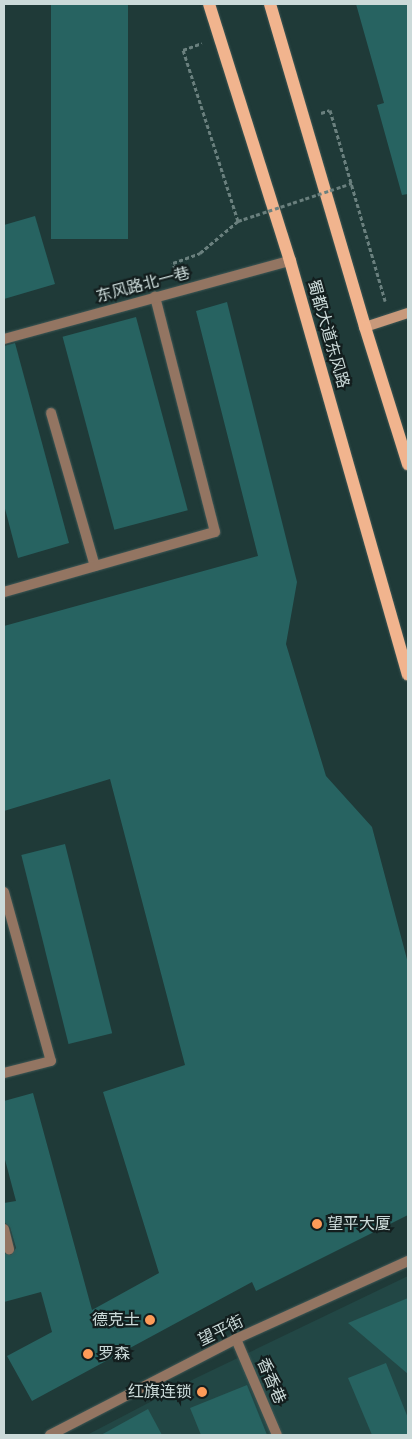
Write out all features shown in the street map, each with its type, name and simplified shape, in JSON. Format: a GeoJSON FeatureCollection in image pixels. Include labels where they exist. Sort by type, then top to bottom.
{"type":"FeatureCollection","features":[{"type":"Feature","properties":{"kind":"main road","name":"蜀都大道东风路"},"geometry":{"type":"LineString","coordinates":[[209,4],[290,262],[408,675]]}},
{"type":"Feature","properties":{"kind":"main road"},"geometry":{"type":"LineString","coordinates":[[270,4],[365,327],[408,464]]}},
{"type":"Feature","properties":{"kind":"street","name":"东风路北一巷"},"geometry":{"type":"LineString","coordinates":[[4,339],[290,262]]}},
{"type":"Feature","properties":{"kind":"street"},"geometry":{"type":"LineString","coordinates":[[5,589],[215,532],[155,297]]}},
{"type":"Feature","properties":{"kind":"street"},"geometry":{"type":"LineString","coordinates":[[365,327],[408,313]]}},
{"type":"Feature","properties":{"kind":"street"},"geometry":{"type":"LineString","coordinates":[[51,412],[95,566]]}},
{"type":"Feature","properties":{"kind":"street"},"geometry":{"type":"LineString","coordinates":[[4,892],[51,1061],[4,1073]]}},
{"type":"Feature","properties":{"kind":"street"},"geometry":{"type":"LineString","coordinates":[[4,1229],[9,1249]]}},
{"type":"Feature","properties":{"kind":"street","name":"望平街"},"geometry":{"type":"LineString","coordinates":[[50,1435],[236,1339],[408,1261]]}},
{"type":"Feature","properties":{"kind":"street","name":"香香巷"},"geometry":{"type":"LineString","coordinates":[[236,1339],[277,1435]]}},
{"type":"Feature","properties":{"kind":"path"},"geometry":{"type":"LineString","coordinates":[[219,37],[183,50],[238,221]]}},
{"type":"Feature","properties":{"kind":"path"},"geometry":{"type":"LineString","coordinates":[[330,110],[386,307]]}},
{"type":"Feature","properties":{"kind":"path"},"geometry":{"type":"LineString","coordinates":[[173,263],[200,253],[238,221],[352,183]]}},
{"type":"Feature","properties":{"kind":"shaded area"},"geometry":{"type":"Polygon","coordinates":[[[408,1276],[408,1435],[87,1435],[196,1378],[408,1276]]]}},
{"type":"Feature","properties":{"kind":"building"},"geometry":{"type":"Polygon","coordinates":[[[51,4],[128,4],[128,239],[51,239],[51,4]]]}},
{"type":"Feature","properties":{"kind":"building"},"geometry":{"type":"Polygon","coordinates":[[[356,4],[408,4],[408,194],[402,195],[377,105],[384,103],[356,4]]]}},
{"type":"Feature","properties":{"kind":"building"},"geometry":{"type":"Polygon","coordinates":[[[35,216],[55,284],[4,299],[4,225],[35,216]]]}},
{"type":"Feature","properties":{"kind":"building"},"geometry":{"type":"Polygon","coordinates":[[[227,302],[297,582],[286,644],[326,776],[372,827],[408,963],[408,1215],[256,1291],[252,1282],[32,1401],[7,1356],[52,1332],[41,1292],[4,1302],[4,1253],[11,1255],[16,1248],[10,1227],[4,1222],[4,1203],[16,1201],[4,1156],[4,1101],[33,1093],[92,1310],[159,1273],[103,1092],[185,1065],[110,779],[4,811],[4,626],[258,556],[196,311],[227,302]]]}},
{"type":"Feature","properties":{"kind":"building"},"geometry":{"type":"Polygon","coordinates":[[[136,317],[188,510],[114,530],[63,337],[136,317]]]}},
{"type":"Feature","properties":{"kind":"building"},"geometry":{"type":"Polygon","coordinates":[[[15,343],[69,543],[18,558],[4,505],[4,346],[15,343]]]}},
{"type":"Feature","properties":{"kind":"building"},"geometry":{"type":"Polygon","coordinates":[[[65,844],[112,1033],[69,1044],[21,855],[65,844]]]}},
{"type":"Feature","properties":{"kind":"building"},"geometry":{"type":"Polygon","coordinates":[[[408,1298],[408,1374],[348,1323],[408,1298]]]}},
{"type":"Feature","properties":{"kind":"building"},"geometry":{"type":"Polygon","coordinates":[[[386,1363],[408,1418],[408,1435],[372,1435],[348,1378],[386,1363]]]}},
{"type":"Feature","properties":{"kind":"building"},"geometry":{"type":"Polygon","coordinates":[[[247,1385],[267,1435],[201,1435],[190,1408],[247,1385]]]}},
{"type":"Feature","properties":{"kind":"building"},"geometry":{"type":"Polygon","coordinates":[[[148,1409],[162,1435],[101,1435],[148,1409]]]}},
{"type":"Feature","properties":{"kind":"place","name":"望平大厦"},"geometry":{"type":"Point","coordinates":[317,1224]}},
{"type":"Feature","properties":{"kind":"place","name":"德克士"},"geometry":{"type":"Point","coordinates":[150,1320]}},
{"type":"Feature","properties":{"kind":"place","name":"罗森"},"geometry":{"type":"Point","coordinates":[88,1354]}},
{"type":"Feature","properties":{"kind":"place","name":"红旗连锁"},"geometry":{"type":"Point","coordinates":[202,1392]}}]}
